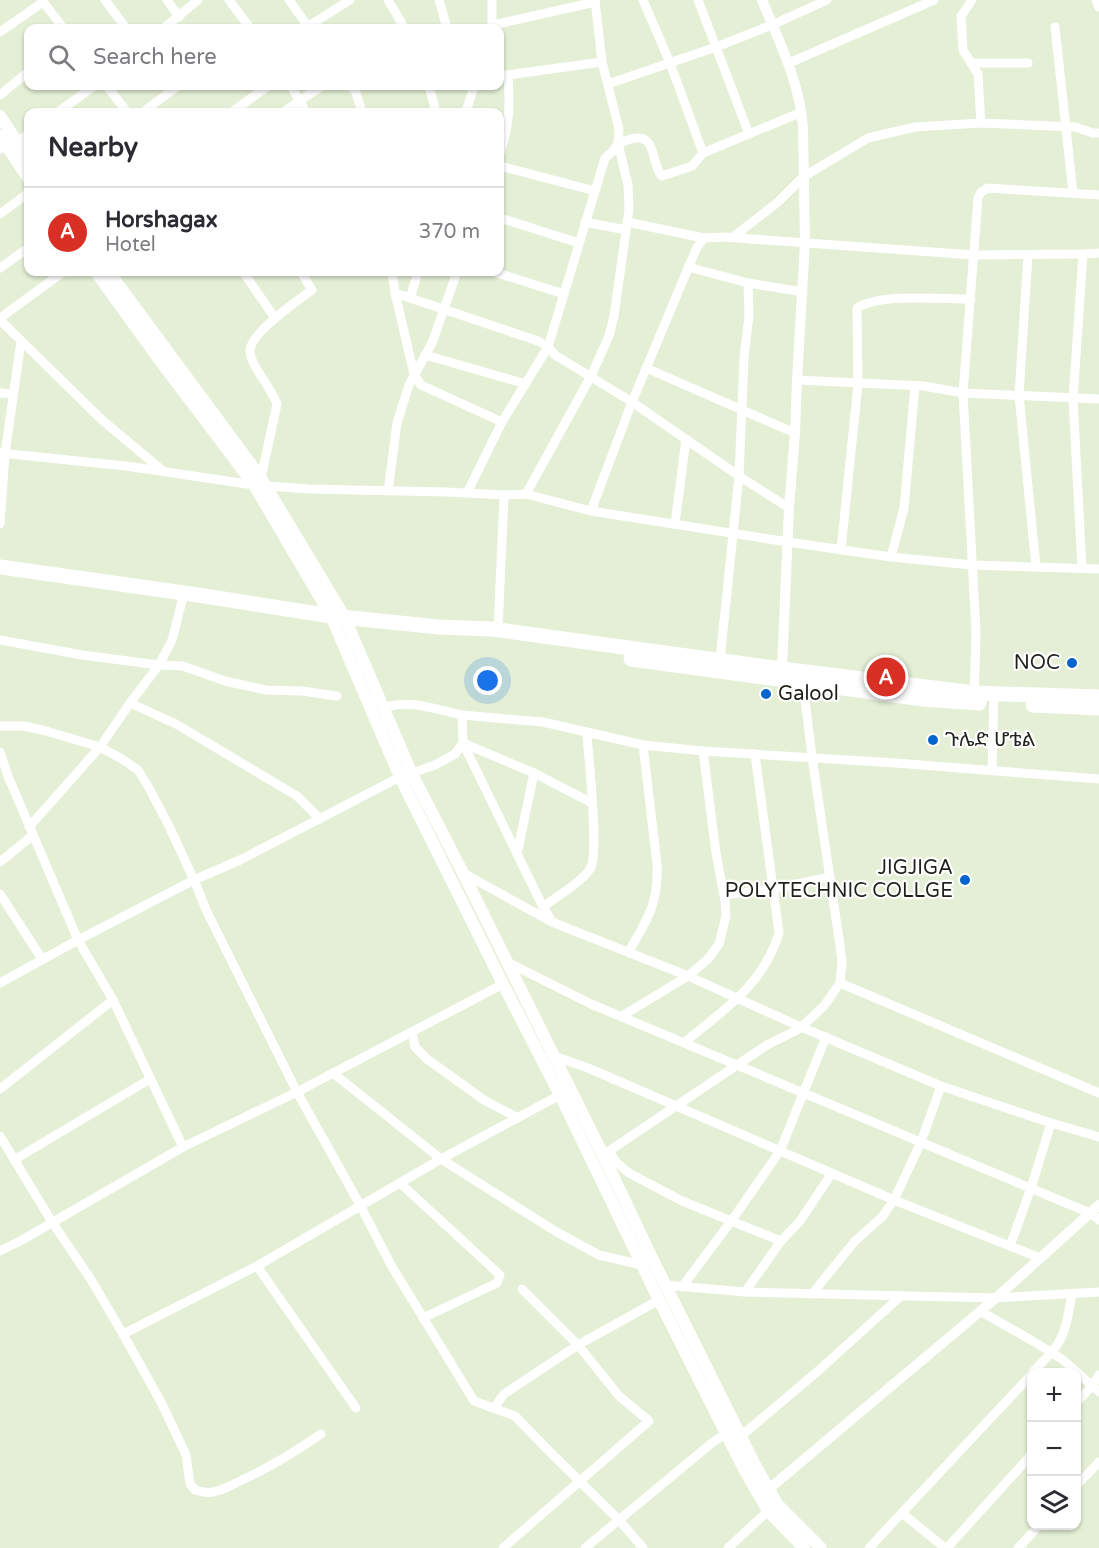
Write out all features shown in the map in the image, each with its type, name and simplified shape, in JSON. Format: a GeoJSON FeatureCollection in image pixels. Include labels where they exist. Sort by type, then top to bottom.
{"type":"FeatureCollection","features":[{"type":"Feature","properties":{"kind":"highway"},"geometry":{"type":"LineString","coordinates":[[0,567],[338,616],[439,627],[498,630],[974,698]]}},
{"type":"Feature","properties":{"kind":"highway"},"geometry":{"type":"LineString","coordinates":[[439,627],[490,638],[922,699],[994,699],[1099,708]]}},
{"type":"Feature","properties":{"kind":"highway"},"geometry":{"type":"LineString","coordinates":[[994,699],[1099,697]]}},
{"type":"Feature","properties":{"kind":"main road"},"geometry":{"type":"LineString","coordinates":[[0,116],[24,169]]}},
{"type":"Feature","properties":{"kind":"main road"},"geometry":{"type":"LineString","coordinates":[[11,141],[24,154]]}},
{"type":"Feature","properties":{"kind":"main road"},"geometry":{"type":"LineString","coordinates":[[99,276],[158,358],[260,483]]}},
{"type":"Feature","properties":{"kind":"main road"},"geometry":{"type":"LineString","coordinates":[[112,276],[260,483],[338,616],[384,708],[406,774],[463,873],[554,1056],[606,1153],[666,1285],[741,1436],[764,1493],[768,1511],[804,1548]]}},
{"type":"Feature","properties":{"kind":"main road"},"geometry":{"type":"LineString","coordinates":[[338,616],[406,774],[503,984],[727,1433],[764,1493],[821,1548]]}},
{"type":"Feature","properties":{"kind":"street"},"geometry":{"type":"LineString","coordinates":[[105,0],[123,24]]}},
{"type":"Feature","properties":{"kind":"street"},"geometry":{"type":"LineString","coordinates":[[167,0],[179,17]]}},
{"type":"Feature","properties":{"kind":"street"},"geometry":{"type":"LineString","coordinates":[[169,24],[198,0]]}},
{"type":"Feature","properties":{"kind":"street"},"geometry":{"type":"LineString","coordinates":[[229,0],[247,24]]}},
{"type":"Feature","properties":{"kind":"street"},"geometry":{"type":"LineString","coordinates":[[289,0],[305,24]]}},
{"type":"Feature","properties":{"kind":"street"},"geometry":{"type":"LineString","coordinates":[[314,24],[350,0]]}},
{"type":"Feature","properties":{"kind":"street"},"geometry":{"type":"LineString","coordinates":[[388,0],[402,24]]}},
{"type":"Feature","properties":{"kind":"street"},"geometry":{"type":"LineString","coordinates":[[439,0],[446,24]]}},
{"type":"Feature","properties":{"kind":"street"},"geometry":{"type":"LineString","coordinates":[[492,0],[492,24]]}},
{"type":"Feature","properties":{"kind":"street"},"geometry":{"type":"LineString","coordinates":[[644,0],[703,153]]}},
{"type":"Feature","properties":{"kind":"street"},"geometry":{"type":"LineString","coordinates":[[698,0],[749,134]]}},
{"type":"Feature","properties":{"kind":"street"},"geometry":{"type":"LineString","coordinates":[[762,0],[789,63],[802,112],[805,243],[782,669]]}},
{"type":"Feature","properties":{"kind":"street"},"geometry":{"type":"LineString","coordinates":[[608,84],[716,47],[827,0]]}},
{"type":"Feature","properties":{"kind":"street"},"geometry":{"type":"LineString","coordinates":[[789,63],[934,0]]}},
{"type":"Feature","properties":{"kind":"street"},"geometry":{"type":"LineString","coordinates":[[972,0],[961,16],[963,50],[978,74],[981,123]]}},
{"type":"Feature","properties":{"kind":"street"},"geometry":{"type":"LineString","coordinates":[[1096,0],[1099,7]]}},
{"type":"Feature","properties":{"kind":"street"},"geometry":{"type":"LineString","coordinates":[[0,32],[43,1],[60,24]]}},
{"type":"Feature","properties":{"kind":"street"},"geometry":{"type":"LineString","coordinates":[[504,24],[595,1],[602,62],[619,129],[618,143],[628,185],[627,226],[609,336],[591,376],[526,494]]}},
{"type":"Feature","properties":{"kind":"street"},"geometry":{"type":"LineString","coordinates":[[1055,27],[1073,193]]}},
{"type":"Feature","properties":{"kind":"street"},"geometry":{"type":"LineString","coordinates":[[504,141],[510,103],[504,75],[602,62]]}},
{"type":"Feature","properties":{"kind":"street"},"geometry":{"type":"LineString","coordinates":[[971,63],[1028,63]]}},
{"type":"Feature","properties":{"kind":"street"},"geometry":{"type":"LineString","coordinates":[[0,95],[24,75]]}},
{"type":"Feature","properties":{"kind":"street"},"geometry":{"type":"LineString","coordinates":[[64,108],[88,90]]}},
{"type":"Feature","properties":{"kind":"street"},"geometry":{"type":"LineString","coordinates":[[110,90],[124,108]]}},
{"type":"Feature","properties":{"kind":"street"},"geometry":{"type":"LineString","coordinates":[[148,108],[173,90]]}},
{"type":"Feature","properties":{"kind":"street"},"geometry":{"type":"LineString","coordinates":[[238,108],[262,90]]}},
{"type":"Feature","properties":{"kind":"street"},"geometry":{"type":"LineString","coordinates":[[294,90],[304,108]]}},
{"type":"Feature","properties":{"kind":"street"},"geometry":{"type":"LineString","coordinates":[[289,108],[316,90]]}},
{"type":"Feature","properties":{"kind":"street"},"geometry":{"type":"LineString","coordinates":[[354,90],[361,108]]}},
{"type":"Feature","properties":{"kind":"street"},"geometry":{"type":"LineString","coordinates":[[430,90],[435,108]]}},
{"type":"Feature","properties":{"kind":"street"},"geometry":{"type":"LineString","coordinates":[[467,108],[473,90]]}},
{"type":"Feature","properties":{"kind":"street"},"geometry":{"type":"LineString","coordinates":[[467,493],[502,422],[548,347],[605,158],[613,152],[618,143],[638,138],[644,139],[650,144],[658,172],[662,176],[692,166],[703,153],[802,112]]}},
{"type":"Feature","properties":{"kind":"street"},"geometry":{"type":"LineString","coordinates":[[733,237],[778,202],[803,177],[868,138],[915,127],[981,123],[1075,127],[1099,133]]}},
{"type":"Feature","properties":{"kind":"street"},"geometry":{"type":"LineString","coordinates":[[504,167],[595,191]]}},
{"type":"Feature","properties":{"kind":"street"},"geometry":{"type":"LineString","coordinates":[[974,698],[976,632],[963,393],[978,198],[981,192],[988,188],[1099,195]]}},
{"type":"Feature","properties":{"kind":"street"},"geometry":{"type":"LineString","coordinates":[[0,214],[24,196]]}},
{"type":"Feature","properties":{"kind":"street"},"geometry":{"type":"LineString","coordinates":[[504,219],[579,243]]}},
{"type":"Feature","properties":{"kind":"street"},"geometry":{"type":"LineString","coordinates":[[585,222],[704,238],[733,237],[974,255],[1099,253]]}},
{"type":"Feature","properties":{"kind":"street"},"geometry":{"type":"LineString","coordinates":[[591,511],[646,368],[688,267],[704,238]]}},
{"type":"Feature","properties":{"kind":"street"},"geometry":{"type":"LineString","coordinates":[[0,268],[24,251]]}},
{"type":"Feature","properties":{"kind":"street"},"geometry":{"type":"LineString","coordinates":[[1082,568],[1073,399],[1083,254]]}},
{"type":"Feature","properties":{"kind":"street"},"geometry":{"type":"LineString","coordinates":[[1028,255],[1019,395],[1036,567]]}},
{"type":"Feature","properties":{"kind":"street"},"geometry":{"type":"LineString","coordinates":[[688,267],[748,283],[802,292]]}},
{"type":"Feature","properties":{"kind":"street"},"geometry":{"type":"LineString","coordinates":[[504,275],[564,294]]}},
{"type":"Feature","properties":{"kind":"street"},"geometry":{"type":"LineString","coordinates":[[58,276],[1,322],[102,420],[164,471]]}},
{"type":"Feature","properties":{"kind":"street"},"geometry":{"type":"LineString","coordinates":[[246,276],[275,318]]}},
{"type":"Feature","properties":{"kind":"street"},"geometry":{"type":"LineString","coordinates":[[260,483],[277,404],[253,362],[250,350],[254,340],[275,318],[312,290],[304,276]]}},
{"type":"Feature","properties":{"kind":"street"},"geometry":{"type":"LineString","coordinates":[[393,276],[414,374],[421,386],[502,422]]}},
{"type":"Feature","properties":{"kind":"street"},"geometry":{"type":"LineString","coordinates":[[410,298],[417,276]]}},
{"type":"Feature","properties":{"kind":"street"},"geometry":{"type":"LineString","coordinates":[[388,491],[397,423],[409,385],[432,343],[456,276]]}},
{"type":"Feature","properties":{"kind":"street"},"geometry":{"type":"LineString","coordinates":[[720,660],[739,476],[744,357],[749,316],[748,283]]}},
{"type":"Feature","properties":{"kind":"street"},"geometry":{"type":"LineString","coordinates":[[395,293],[538,341],[555,355],[632,402],[789,508]]}},
{"type":"Feature","properties":{"kind":"street"},"geometry":{"type":"LineString","coordinates":[[841,550],[858,384],[857,308],[864,303],[887,299],[971,299]]}},
{"type":"Feature","properties":{"kind":"street"},"geometry":{"type":"LineString","coordinates":[[0,524],[2,453],[21,341]]}},
{"type":"Feature","properties":{"kind":"street"},"geometry":{"type":"LineString","coordinates":[[425,356],[526,384]]}},
{"type":"Feature","properties":{"kind":"street"},"geometry":{"type":"LineString","coordinates":[[646,368],[795,433]]}},
{"type":"Feature","properties":{"kind":"street"},"geometry":{"type":"LineString","coordinates":[[797,380],[915,386],[963,393],[1099,399]]}},
{"type":"Feature","properties":{"kind":"street"},"geometry":{"type":"LineString","coordinates":[[891,557],[904,508],[915,386]]}},
{"type":"Feature","properties":{"kind":"street"},"geometry":{"type":"LineString","coordinates":[[0,393],[13,394]]}},
{"type":"Feature","properties":{"kind":"street"},"geometry":{"type":"LineString","coordinates":[[675,524],[686,439]]}},
{"type":"Feature","properties":{"kind":"street"},"geometry":{"type":"LineString","coordinates":[[2,453],[309,489],[526,494],[591,511],[891,557],[972,565],[1099,569]]}},
{"type":"Feature","properties":{"kind":"street"},"geometry":{"type":"LineString","coordinates":[[498,630],[504,495]]}},
{"type":"Feature","properties":{"kind":"street"},"geometry":{"type":"LineString","coordinates":[[0,862],[31,831],[100,747],[159,665],[172,640],[184,593]]}},
{"type":"Feature","properties":{"kind":"street"},"geometry":{"type":"LineString","coordinates":[[0,640],[82,655],[183,666],[225,681],[266,690],[302,691],[337,696]]}},
{"type":"Feature","properties":{"kind":"street"},"geometry":{"type":"LineString","coordinates":[[781,1241],[682,1201],[629,1173],[606,1153],[767,1045],[801,1027],[824,1006],[840,982],[842,962],[803,683]]}},
{"type":"Feature","properties":{"kind":"street"},"geometry":{"type":"LineString","coordinates":[[992,770],[994,699]]}},
{"type":"Feature","properties":{"kind":"street"},"geometry":{"type":"LineString","coordinates":[[130,703],[176,724],[297,796],[320,819]]}},
{"type":"Feature","properties":{"kind":"street"},"geometry":{"type":"LineString","coordinates":[[384,708],[390,705],[405,704],[462,715],[543,722],[642,745],[1099,779]]}},
{"type":"Feature","properties":{"kind":"street"},"geometry":{"type":"LineString","coordinates":[[462,715],[463,743],[552,921]]}},
{"type":"Feature","properties":{"kind":"street"},"geometry":{"type":"LineString","coordinates":[[0,726],[24,726],[46,730],[100,747],[138,770],[169,826],[207,912],[297,1092],[391,1265],[474,1401],[515,1416],[619,1520],[643,1548]]}},
{"type":"Feature","properties":{"kind":"street"},"geometry":{"type":"LineString","coordinates":[[543,907],[566,891],[591,868],[594,860],[587,733]]}},
{"type":"Feature","properties":{"kind":"street"},"geometry":{"type":"LineString","coordinates":[[0,983],[194,880],[240,860],[406,774],[435,765],[454,754],[463,743]]}},
{"type":"Feature","properties":{"kind":"street"},"geometry":{"type":"LineString","coordinates":[[463,743],[534,773],[592,802]]}},
{"type":"Feature","properties":{"kind":"street"},"geometry":{"type":"LineString","coordinates":[[629,951],[650,915],[658,882],[642,745]]}},
{"type":"Feature","properties":{"kind":"street"},"geometry":{"type":"LineString","coordinates":[[622,1016],[688,976],[708,960],[720,944],[726,916],[703,751]]}},
{"type":"Feature","properties":{"kind":"street"},"geometry":{"type":"LineString","coordinates":[[0,753],[78,940],[113,1000],[183,1148]]}},
{"type":"Feature","properties":{"kind":"street"},"geometry":{"type":"LineString","coordinates":[[684,1042],[738,999],[759,975],[774,949],[779,933],[755,754]]}},
{"type":"Feature","properties":{"kind":"street"},"geometry":{"type":"LineString","coordinates":[[517,854],[534,773]]}},
{"type":"Feature","properties":{"kind":"street"},"geometry":{"type":"LineString","coordinates":[[463,873],[552,921],[688,976],[941,1086],[1099,1137]]}},
{"type":"Feature","properties":{"kind":"street"},"geometry":{"type":"LineString","coordinates":[[724,895],[774,889],[830,878]]}},
{"type":"Feature","properties":{"kind":"street"},"geometry":{"type":"LineString","coordinates":[[0,894],[42,959]]}},
{"type":"Feature","properties":{"kind":"street"},"geometry":{"type":"LineString","coordinates":[[507,962],[591,1004],[1095,1217]]}},
{"type":"Feature","properties":{"kind":"street"},"geometry":{"type":"LineString","coordinates":[[840,982],[1099,1094]]}},
{"type":"Feature","properties":{"kind":"street"},"geometry":{"type":"LineString","coordinates":[[0,1251],[183,1148],[297,1092],[503,984]]}},
{"type":"Feature","properties":{"kind":"street"},"geometry":{"type":"LineString","coordinates":[[0,1089],[113,1000]]}},
{"type":"Feature","properties":{"kind":"street"},"geometry":{"type":"LineString","coordinates":[[412,1032],[416,1047],[427,1059],[484,1100],[518,1118]]}},
{"type":"Feature","properties":{"kind":"street"},"geometry":{"type":"LineString","coordinates":[[682,1287],[780,1150],[826,1037]]}},
{"type":"Feature","properties":{"kind":"street"},"geometry":{"type":"LineString","coordinates":[[554,1056],[678,1106],[894,1200],[1040,1258]]}},
{"type":"Feature","properties":{"kind":"street"},"geometry":{"type":"LineString","coordinates":[[333,1073],[441,1159],[555,1231],[599,1255],[642,1265]]}},
{"type":"Feature","properties":{"kind":"street"},"geometry":{"type":"LineString","coordinates":[[14,1160],[150,1079]]}},
{"type":"Feature","properties":{"kind":"street"},"geometry":{"type":"LineString","coordinates":[[812,1294],[855,1241],[882,1217],[894,1200],[921,1142],[941,1086]]}},
{"type":"Feature","properties":{"kind":"street"},"geometry":{"type":"LineString","coordinates":[[123,1334],[257,1266],[441,1159],[560,1095]]}},
{"type":"Feature","properties":{"kind":"street"},"geometry":{"type":"LineString","coordinates":[[1010,1246],[1051,1123]]}},
{"type":"Feature","properties":{"kind":"street"},"geometry":{"type":"LineString","coordinates":[[0,1136],[52,1222],[90,1278],[162,1404],[186,1455],[190,1484],[195,1490],[214,1492],[229,1487],[264,1470],[321,1434]]}},
{"type":"Feature","properties":{"kind":"street"},"geometry":{"type":"LineString","coordinates":[[746,1292],[781,1241],[801,1221],[832,1173]]}},
{"type":"Feature","properties":{"kind":"street"},"geometry":{"type":"LineString","coordinates":[[400,1183],[500,1275],[497,1283],[423,1318]]}},
{"type":"Feature","properties":{"kind":"street"},"geometry":{"type":"LineString","coordinates":[[764,1493],[996,1298],[1040,1258],[1095,1217],[1099,1205]]}},
{"type":"Feature","properties":{"kind":"street"},"geometry":{"type":"LineString","coordinates":[[257,1266],[356,1408]]}},
{"type":"Feature","properties":{"kind":"street"},"geometry":{"type":"LineString","coordinates":[[666,1285],[746,1292],[996,1298],[1099,1292]]}},
{"type":"Feature","properties":{"kind":"street"},"geometry":{"type":"LineString","coordinates":[[503,1548],[649,1421],[619,1396],[578,1345],[522,1288]]}},
{"type":"Feature","properties":{"kind":"street"},"geometry":{"type":"LineString","coordinates":[[1037,1368],[1061,1339],[1072,1293]]}},
{"type":"Feature","properties":{"kind":"street"},"geometry":{"type":"LineString","coordinates":[[741,1436],[901,1296]]}},
{"type":"Feature","properties":{"kind":"street"},"geometry":{"type":"LineString","coordinates":[[494,1408],[504,1394],[578,1345],[659,1300]]}},
{"type":"Feature","properties":{"kind":"street"},"geometry":{"type":"LineString","coordinates":[[980,1311],[1052,1352],[1096,1389]]}},
{"type":"Feature","properties":{"kind":"street"},"geometry":{"type":"LineString","coordinates":[[1081,1400],[1096,1389],[1099,1375]]}},
{"type":"Feature","properties":{"kind":"street"},"geometry":{"type":"LineString","coordinates":[[869,1548],[1027,1378]]}},
{"type":"Feature","properties":{"kind":"street"},"geometry":{"type":"LineString","coordinates":[[585,1548],[713,1442],[727,1433]]}},
{"type":"Feature","properties":{"kind":"street"},"geometry":{"type":"LineString","coordinates":[[902,1513],[946,1548],[1027,1459]]}},
{"type":"Feature","properties":{"kind":"street"},"geometry":{"type":"LineString","coordinates":[[1081,1482],[1099,1462]]}},
{"type":"Feature","properties":{"kind":"street"},"geometry":{"type":"LineString","coordinates":[[728,1548],[768,1511]]}},
{"type":"Feature","properties":{"kind":"street"},"geometry":{"type":"LineString","coordinates":[[1020,1547],[1035,1530]]}},
{"type":"Feature","properties":{"kind":"place","name":"NOC"},"geometry":{"type":"Point","coordinates":[1072,663]}},
{"type":"Feature","properties":{"kind":"place","name":"Horshagax"},"geometry":{"type":"Point","coordinates":[886,677]}},
{"type":"Feature","properties":{"kind":"place","name":"Galool"},"geometry":{"type":"Point","coordinates":[766,694]}},
{"type":"Feature","properties":{"kind":"place","name":"ጉሌድ ሆቴል"},"geometry":{"type":"Point","coordinates":[933,740]}},
{"type":"Feature","properties":{"kind":"place","name":"JIGJIGA POLYTECHNIC COLLGE"},"geometry":{"type":"Point","coordinates":[965,880]}}]}
